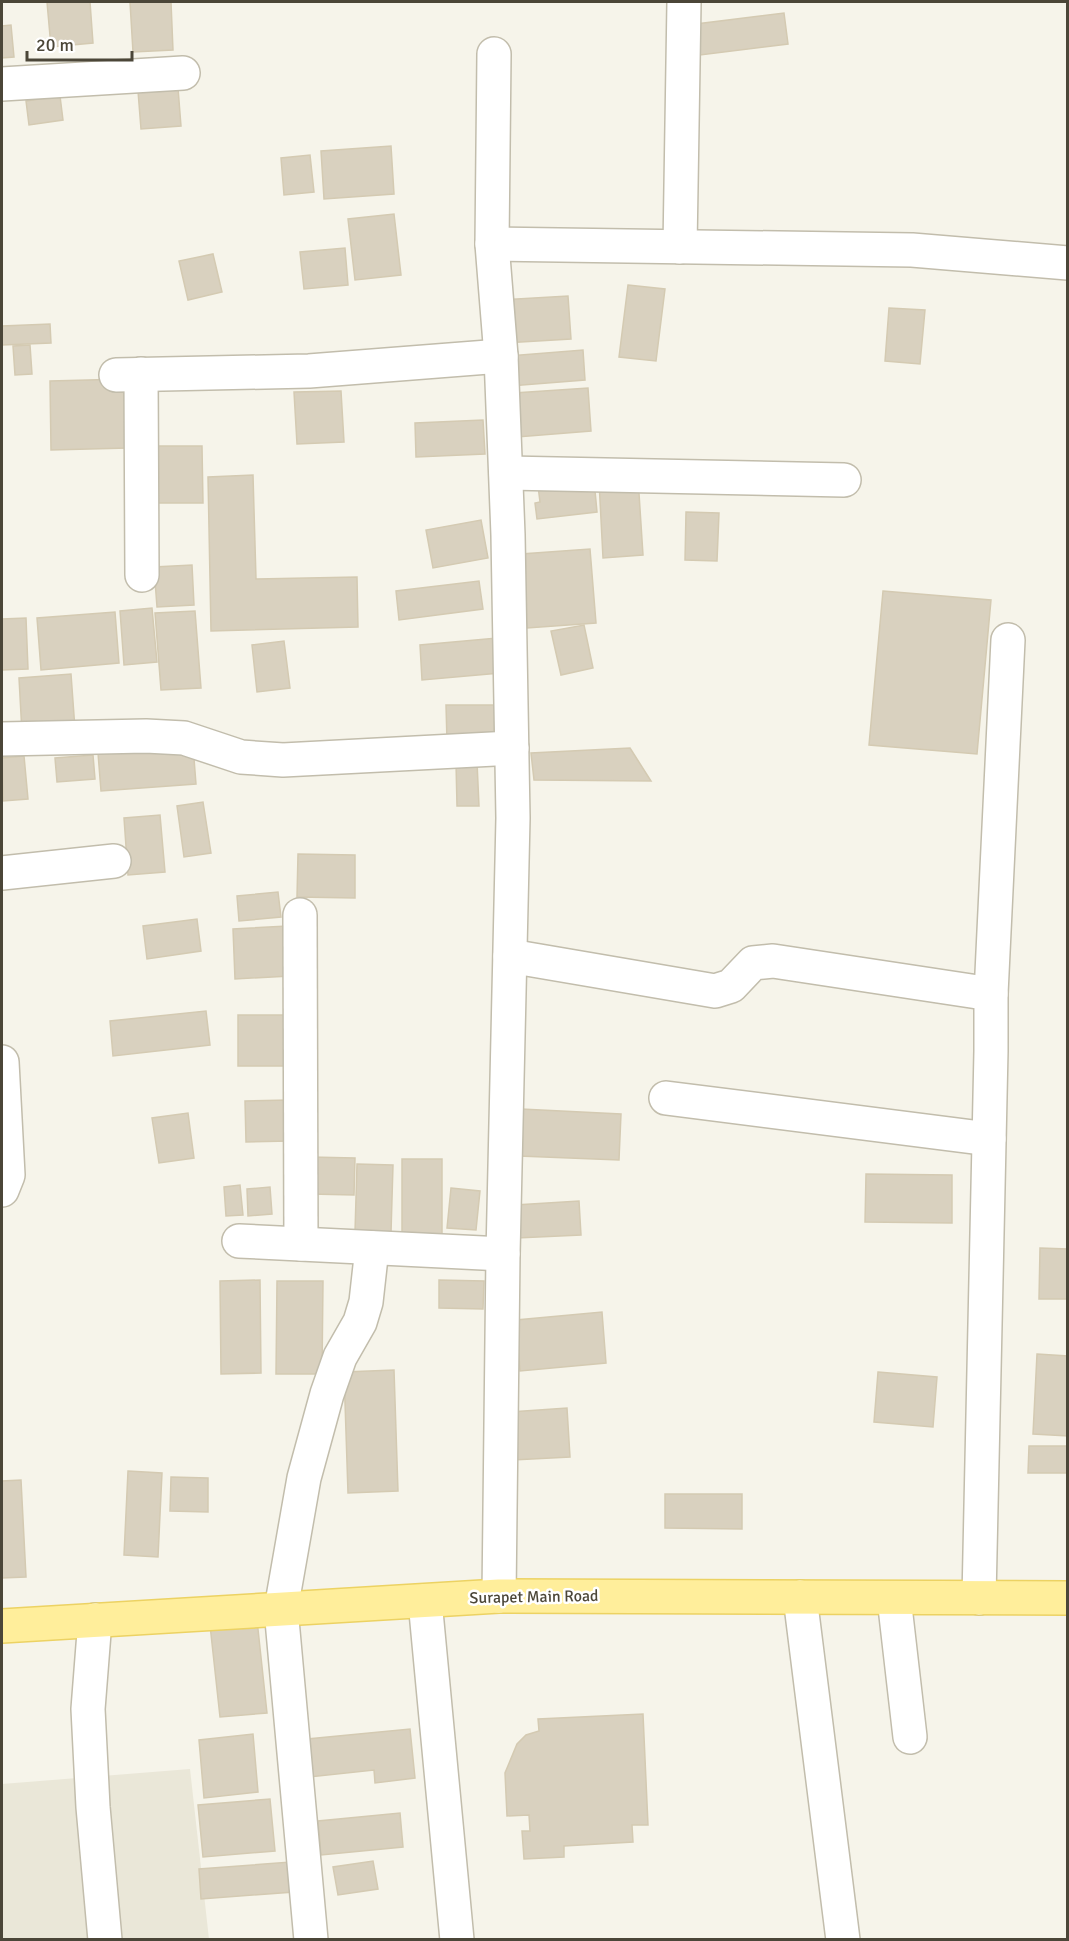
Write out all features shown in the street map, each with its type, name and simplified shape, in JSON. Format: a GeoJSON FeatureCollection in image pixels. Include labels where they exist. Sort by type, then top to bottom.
{"type":"FeatureCollection","features":[{"type":"Feature","properties":{"kind":"main road","name":"Surapet Main Road"},"geometry":{"type":"LineString","coordinates":[[2,1626],[499,1596],[1068,1598]]}},
{"type":"Feature","properties":{"kind":"street"},"geometry":{"type":"LineString","coordinates":[[680,247],[684,2]]}},
{"type":"Feature","properties":{"kind":"street"},"geometry":{"type":"LineString","coordinates":[[494,54],[492,244],[501,356],[506,473],[513,818],[503,1254],[499,1596]]}},
{"type":"Feature","properties":{"kind":"street"},"geometry":{"type":"LineString","coordinates":[[2,84],[183,74]]}},
{"type":"Feature","properties":{"kind":"street"},"geometry":{"type":"LineString","coordinates":[[492,244],[912,250],[1068,263]]}},
{"type":"Feature","properties":{"kind":"street"},"geometry":{"type":"LineString","coordinates":[[142,575],[128,375],[309,370],[501,356]]}},
{"type":"Feature","properties":{"kind":"street"},"geometry":{"type":"LineString","coordinates":[[506,473],[844,480]]}},
{"type":"Feature","properties":{"kind":"street"},"geometry":{"type":"LineString","coordinates":[[979,1598],[992,1051],[990,994],[1008,640]]}},
{"type":"Feature","properties":{"kind":"street"},"geometry":{"type":"LineString","coordinates":[[2,739],[147,736],[184,738],[241,757],[283,760],[512,748]]}},
{"type":"Feature","properties":{"kind":"street"},"geometry":{"type":"LineString","coordinates":[[2,873],[114,861]]}},
{"type":"Feature","properties":{"kind":"street"},"geometry":{"type":"LineString","coordinates":[[300,915],[301,1244]]}},
{"type":"Feature","properties":{"kind":"street"},"geometry":{"type":"LineString","coordinates":[[510,956],[715,991],[731,986],[753,963],[773,961],[990,994]]}},
{"type":"Feature","properties":{"kind":"street"},"geometry":{"type":"LineString","coordinates":[[2,1062],[8,1175],[2,1190]]}},
{"type":"Feature","properties":{"kind":"street"},"geometry":{"type":"LineString","coordinates":[[666,1098],[989,1139]]}},
{"type":"Feature","properties":{"kind":"street"},"geometry":{"type":"LineString","coordinates":[[239,1241],[503,1254]]}},
{"type":"Feature","properties":{"kind":"street"},"geometry":{"type":"LineString","coordinates":[[311,1940],[281,1609],[304,1478],[327,1394],[340,1357],[360,1322],[366,1302],[372,1248]]}},
{"type":"Feature","properties":{"kind":"street"},"geometry":{"type":"LineString","coordinates":[[800,1597],[843,1940]]}},
{"type":"Feature","properties":{"kind":"street"},"geometry":{"type":"LineString","coordinates":[[894,1598],[910,1737]]}},
{"type":"Feature","properties":{"kind":"street"},"geometry":{"type":"LineString","coordinates":[[425,1601],[458,1940]]}},
{"type":"Feature","properties":{"kind":"street"},"geometry":{"type":"LineString","coordinates":[[95,1620],[88,1709],[93,1807],[105,1940]]}},
{"type":"Feature","properties":{"kind":"shaded area"},"geometry":{"type":"Polygon","coordinates":[[[190,1769],[209,1939],[2,1940],[2,1784],[190,1769]]]}},
{"type":"Feature","properties":{"kind":"building"},"geometry":{"type":"Polygon","coordinates":[[[47,2],[90,2],[93,43],[51,47],[47,2]]]}},
{"type":"Feature","properties":{"kind":"building"},"geometry":{"type":"Polygon","coordinates":[[[130,2],[171,2],[173,50],[133,52],[130,2]]]}},
{"type":"Feature","properties":{"kind":"building"},"geometry":{"type":"Polygon","coordinates":[[[784,13],[788,44],[692,56],[688,25],[784,13]]]}},
{"type":"Feature","properties":{"kind":"building"},"geometry":{"type":"Polygon","coordinates":[[[11,25],[14,57],[2,58],[2,26],[11,25]]]}},
{"type":"Feature","properties":{"kind":"building"},"geometry":{"type":"Polygon","coordinates":[[[178,88],[181,126],[141,129],[138,91],[178,88]]]}},
{"type":"Feature","properties":{"kind":"building"},"geometry":{"type":"Polygon","coordinates":[[[60,96],[63,120],[29,125],[26,101],[60,96]]]}},
{"type":"Feature","properties":{"kind":"building"},"geometry":{"type":"Polygon","coordinates":[[[391,146],[394,194],[324,199],[321,151],[391,146]]]}},
{"type":"Feature","properties":{"kind":"building"},"geometry":{"type":"Polygon","coordinates":[[[310,155],[314,192],[284,195],[281,158],[310,155]]]}},
{"type":"Feature","properties":{"kind":"building"},"geometry":{"type":"Polygon","coordinates":[[[394,214],[401,275],[355,280],[348,219],[394,214]]]}},
{"type":"Feature","properties":{"kind":"building"},"geometry":{"type":"Polygon","coordinates":[[[345,248],[348,285],[304,289],[300,252],[345,248]]]}},
{"type":"Feature","properties":{"kind":"building"},"geometry":{"type":"Polygon","coordinates":[[[213,254],[222,292],[188,300],[179,261],[213,254]]]}},
{"type":"Feature","properties":{"kind":"building"},"geometry":{"type":"Polygon","coordinates":[[[628,285],[665,289],[656,361],[619,357],[628,285]]]}},
{"type":"Feature","properties":{"kind":"building"},"geometry":{"type":"Polygon","coordinates":[[[568,296],[571,339],[503,343],[501,300],[568,296]]]}},
{"type":"Feature","properties":{"kind":"building"},"geometry":{"type":"Polygon","coordinates":[[[889,308],[925,310],[920,364],[885,361],[889,308]]]}},
{"type":"Feature","properties":{"kind":"building"},"geometry":{"type":"Polygon","coordinates":[[[50,324],[51,343],[2,345],[2,326],[50,324]]]}},
{"type":"Feature","properties":{"kind":"building"},"geometry":{"type":"Polygon","coordinates":[[[30,345],[32,374],[15,375],[13,346],[30,345]]]}},
{"type":"Feature","properties":{"kind":"building"},"geometry":{"type":"Polygon","coordinates":[[[583,350],[585,380],[510,386],[508,356],[583,350]]]}},
{"type":"Feature","properties":{"kind":"building"},"geometry":{"type":"Polygon","coordinates":[[[126,379],[128,448],[51,450],[50,381],[126,379]]]}},
{"type":"Feature","properties":{"kind":"building"},"geometry":{"type":"Polygon","coordinates":[[[588,388],[591,431],[517,437],[514,393],[588,388]]]}},
{"type":"Feature","properties":{"kind":"building"},"geometry":{"type":"Polygon","coordinates":[[[341,391],[344,442],[297,444],[294,392],[341,391]]]}},
{"type":"Feature","properties":{"kind":"building"},"geometry":{"type":"Polygon","coordinates":[[[483,420],[485,454],[416,457],[415,423],[483,420]]]}},
{"type":"Feature","properties":{"kind":"building"},"geometry":{"type":"Polygon","coordinates":[[[154,446],[202,446],[203,503],[154,503],[154,446]]]}},
{"type":"Feature","properties":{"kind":"building"},"geometry":{"type":"Polygon","coordinates":[[[253,475],[256,579],[357,577],[358,627],[211,631],[208,477],[253,475]]]}},
{"type":"Feature","properties":{"kind":"building"},"geometry":{"type":"Polygon","coordinates":[[[638,478],[643,555],[603,558],[599,481],[638,478]]]}},
{"type":"Feature","properties":{"kind":"building"},"geometry":{"type":"Polygon","coordinates":[[[594,480],[597,512],[537,519],[535,503],[540,502],[538,486],[594,480]]]}},
{"type":"Feature","properties":{"kind":"building"},"geometry":{"type":"Polygon","coordinates":[[[686,512],[719,513],[717,561],[685,560],[686,512]]]}},
{"type":"Feature","properties":{"kind":"building"},"geometry":{"type":"Polygon","coordinates":[[[481,520],[488,558],[433,568],[426,530],[481,520]]]}},
{"type":"Feature","properties":{"kind":"building"},"geometry":{"type":"Polygon","coordinates":[[[590,549],[596,623],[527,628],[521,554],[590,549]]]}},
{"type":"Feature","properties":{"kind":"building"},"geometry":{"type":"Polygon","coordinates":[[[192,565],[194,605],[157,607],[154,567],[192,565]]]}},
{"type":"Feature","properties":{"kind":"building"},"geometry":{"type":"Polygon","coordinates":[[[479,581],[483,609],[399,620],[396,591],[479,581]]]}},
{"type":"Feature","properties":{"kind":"building"},"geometry":{"type":"Polygon","coordinates":[[[883,591],[991,600],[977,754],[869,745],[883,591]]]}},
{"type":"Feature","properties":{"kind":"building"},"geometry":{"type":"Polygon","coordinates":[[[152,608],[157,662],[124,665],[120,611],[152,608]]]}},
{"type":"Feature","properties":{"kind":"building"},"geometry":{"type":"Polygon","coordinates":[[[195,611],[201,688],[161,690],[155,613],[195,611]]]}},
{"type":"Feature","properties":{"kind":"building"},"geometry":{"type":"Polygon","coordinates":[[[115,612],[119,663],[41,670],[37,618],[115,612]]]}},
{"type":"Feature","properties":{"kind":"building"},"geometry":{"type":"Polygon","coordinates":[[[26,618],[28,669],[2,670],[2,619],[26,618]]]}},
{"type":"Feature","properties":{"kind":"building"},"geometry":{"type":"Polygon","coordinates":[[[584,625],[593,668],[561,675],[551,631],[584,625]]]}},
{"type":"Feature","properties":{"kind":"building"},"geometry":{"type":"Polygon","coordinates":[[[497,638],[500,673],[422,680],[420,645],[497,638]]]}},
{"type":"Feature","properties":{"kind":"building"},"geometry":{"type":"Polygon","coordinates":[[[284,641],[290,688],[257,692],[252,645],[284,641]]]}},
{"type":"Feature","properties":{"kind":"building"},"geometry":{"type":"Polygon","coordinates":[[[71,674],[75,729],[22,733],[19,678],[71,674]]]}},
{"type":"Feature","properties":{"kind":"building"},"geometry":{"type":"Polygon","coordinates":[[[446,705],[498,705],[498,739],[447,741],[446,705]]]}},
{"type":"Feature","properties":{"kind":"building"},"geometry":{"type":"Polygon","coordinates":[[[193,746],[196,784],[101,791],[98,753],[193,746]]]}},
{"type":"Feature","properties":{"kind":"building"},"geometry":{"type":"Polygon","coordinates":[[[630,748],[651,781],[534,780],[531,753],[630,748]]]}},
{"type":"Feature","properties":{"kind":"building"},"geometry":{"type":"Polygon","coordinates":[[[93,755],[95,779],[57,782],[55,758],[93,755]]]}},
{"type":"Feature","properties":{"kind":"building"},"geometry":{"type":"Polygon","coordinates":[[[24,756],[28,799],[3,801],[2,758],[24,756]]]}},
{"type":"Feature","properties":{"kind":"building"},"geometry":{"type":"Polygon","coordinates":[[[477,762],[479,806],[457,806],[456,763],[477,762]]]}},
{"type":"Feature","properties":{"kind":"building"},"geometry":{"type":"Polygon","coordinates":[[[203,802],[211,853],[184,857],[177,806],[203,802]]]}},
{"type":"Feature","properties":{"kind":"building"},"geometry":{"type":"Polygon","coordinates":[[[160,815],[165,872],[128,875],[124,818],[160,815]]]}},
{"type":"Feature","properties":{"kind":"building"},"geometry":{"type":"Polygon","coordinates":[[[298,854],[355,855],[355,898],[297,897],[298,854]]]}},
{"type":"Feature","properties":{"kind":"building"},"geometry":{"type":"Polygon","coordinates":[[[278,892],[281,917],[239,921],[237,896],[278,892]]]}},
{"type":"Feature","properties":{"kind":"building"},"geometry":{"type":"Polygon","coordinates":[[[197,919],[201,951],[147,959],[143,926],[197,919]]]}},
{"type":"Feature","properties":{"kind":"building"},"geometry":{"type":"Polygon","coordinates":[[[287,926],[290,976],[235,979],[233,929],[287,926]]]}},
{"type":"Feature","properties":{"kind":"building"},"geometry":{"type":"Polygon","coordinates":[[[206,1011],[210,1045],[113,1056],[110,1021],[206,1011]]]}},
{"type":"Feature","properties":{"kind":"building"},"geometry":{"type":"Polygon","coordinates":[[[238,1015],[290,1015],[290,1066],[238,1066],[238,1015]]]}},
{"type":"Feature","properties":{"kind":"building"},"geometry":{"type":"Polygon","coordinates":[[[289,1100],[290,1141],[246,1142],[245,1101],[289,1100]]]}},
{"type":"Feature","properties":{"kind":"building"},"geometry":{"type":"Polygon","coordinates":[[[521,1109],[621,1114],[619,1160],[519,1156],[521,1109]]]}},
{"type":"Feature","properties":{"kind":"building"},"geometry":{"type":"Polygon","coordinates":[[[188,1113],[194,1158],[159,1163],[152,1118],[188,1113]]]}},
{"type":"Feature","properties":{"kind":"building"},"geometry":{"type":"Polygon","coordinates":[[[310,1157],[355,1158],[354,1195],[310,1194],[310,1157]]]}},
{"type":"Feature","properties":{"kind":"building"},"geometry":{"type":"Polygon","coordinates":[[[402,1159],[442,1159],[442,1236],[402,1236],[402,1159]]]}},
{"type":"Feature","properties":{"kind":"building"},"geometry":{"type":"Polygon","coordinates":[[[357,1164],[393,1165],[391,1233],[355,1232],[357,1164]]]}},
{"type":"Feature","properties":{"kind":"building"},"geometry":{"type":"Polygon","coordinates":[[[866,1174],[952,1175],[952,1223],[865,1222],[866,1174]]]}},
{"type":"Feature","properties":{"kind":"building"},"geometry":{"type":"Polygon","coordinates":[[[240,1185],[243,1215],[226,1216],[224,1187],[240,1185]]]}},
{"type":"Feature","properties":{"kind":"building"},"geometry":{"type":"Polygon","coordinates":[[[270,1187],[272,1214],[248,1216],[247,1189],[270,1187]]]}},
{"type":"Feature","properties":{"kind":"building"},"geometry":{"type":"Polygon","coordinates":[[[451,1188],[480,1191],[476,1230],[447,1228],[451,1188]]]}},
{"type":"Feature","properties":{"kind":"building"},"geometry":{"type":"Polygon","coordinates":[[[579,1201],[581,1235],[517,1238],[515,1205],[579,1201]]]}},
{"type":"Feature","properties":{"kind":"building"},"geometry":{"type":"Polygon","coordinates":[[[1040,1248],[1068,1249],[1068,1299],[1039,1299],[1040,1248]]]}},
{"type":"Feature","properties":{"kind":"building"},"geometry":{"type":"Polygon","coordinates":[[[260,1280],[261,1373],[221,1374],[220,1281],[260,1280]]]}},
{"type":"Feature","properties":{"kind":"building"},"geometry":{"type":"Polygon","coordinates":[[[439,1280],[484,1281],[483,1309],[439,1308],[439,1280]]]}},
{"type":"Feature","properties":{"kind":"building"},"geometry":{"type":"Polygon","coordinates":[[[277,1281],[323,1281],[322,1374],[276,1374],[277,1281]]]}},
{"type":"Feature","properties":{"kind":"building"},"geometry":{"type":"Polygon","coordinates":[[[602,1312],[606,1363],[520,1371],[516,1320],[602,1312]]]}},
{"type":"Feature","properties":{"kind":"building"},"geometry":{"type":"Polygon","coordinates":[[[1037,1354],[1068,1356],[1068,1436],[1033,1434],[1037,1354]]]}},
{"type":"Feature","properties":{"kind":"building"},"geometry":{"type":"Polygon","coordinates":[[[394,1370],[398,1491],[348,1493],[344,1372],[394,1370]]]}},
{"type":"Feature","properties":{"kind":"building"},"geometry":{"type":"Polygon","coordinates":[[[878,1372],[937,1377],[933,1427],[874,1422],[878,1372]]]}},
{"type":"Feature","properties":{"kind":"building"},"geometry":{"type":"Polygon","coordinates":[[[567,1408],[570,1457],[513,1460],[510,1412],[567,1408]]]}},
{"type":"Feature","properties":{"kind":"building"},"geometry":{"type":"Polygon","coordinates":[[[1029,1446],[1068,1446],[1068,1473],[1028,1473],[1029,1446]]]}},
{"type":"Feature","properties":{"kind":"building"},"geometry":{"type":"Polygon","coordinates":[[[128,1471],[162,1473],[158,1557],[124,1555],[128,1471]]]}},
{"type":"Feature","properties":{"kind":"building"},"geometry":{"type":"Polygon","coordinates":[[[171,1477],[208,1478],[208,1512],[170,1511],[171,1477]]]}},
{"type":"Feature","properties":{"kind":"building"},"geometry":{"type":"Polygon","coordinates":[[[21,1480],[26,1577],[2,1578],[2,1481],[21,1480]]]}},
{"type":"Feature","properties":{"kind":"building"},"geometry":{"type":"Polygon","coordinates":[[[665,1494],[742,1494],[742,1529],[665,1528],[665,1494]]]}},
{"type":"Feature","properties":{"kind":"building"},"geometry":{"type":"Polygon","coordinates":[[[257,1620],[267,1713],[220,1717],[210,1625],[257,1620]]]}},
{"type":"Feature","properties":{"kind":"building"},"geometry":{"type":"Polygon","coordinates":[[[643,1714],[648,1825],[632,1825],[633,1842],[564,1846],[564,1857],[524,1859],[522,1831],[530,1831],[529,1815],[507,1816],[505,1773],[517,1744],[526,1735],[539,1731],[538,1719],[643,1714]]]}},
{"type":"Feature","properties":{"kind":"building"},"geometry":{"type":"Polygon","coordinates":[[[410,1729],[415,1778],[375,1783],[374,1770],[300,1778],[297,1740],[410,1729]]]}},
{"type":"Feature","properties":{"kind":"building"},"geometry":{"type":"Polygon","coordinates":[[[253,1734],[258,1792],[204,1798],[199,1740],[253,1734]]]}},
{"type":"Feature","properties":{"kind":"building"},"geometry":{"type":"Polygon","coordinates":[[[270,1799],[275,1851],[203,1857],[198,1805],[270,1799]]]}},
{"type":"Feature","properties":{"kind":"building"},"geometry":{"type":"Polygon","coordinates":[[[400,1813],[403,1847],[321,1855],[318,1821],[400,1813]]]}},
{"type":"Feature","properties":{"kind":"building"},"geometry":{"type":"Polygon","coordinates":[[[373,1861],[378,1889],[338,1895],[333,1867],[373,1861]]]}},
{"type":"Feature","properties":{"kind":"building"},"geometry":{"type":"Polygon","coordinates":[[[291,1862],[294,1892],[201,1899],[199,1869],[291,1862]]]}}]}
